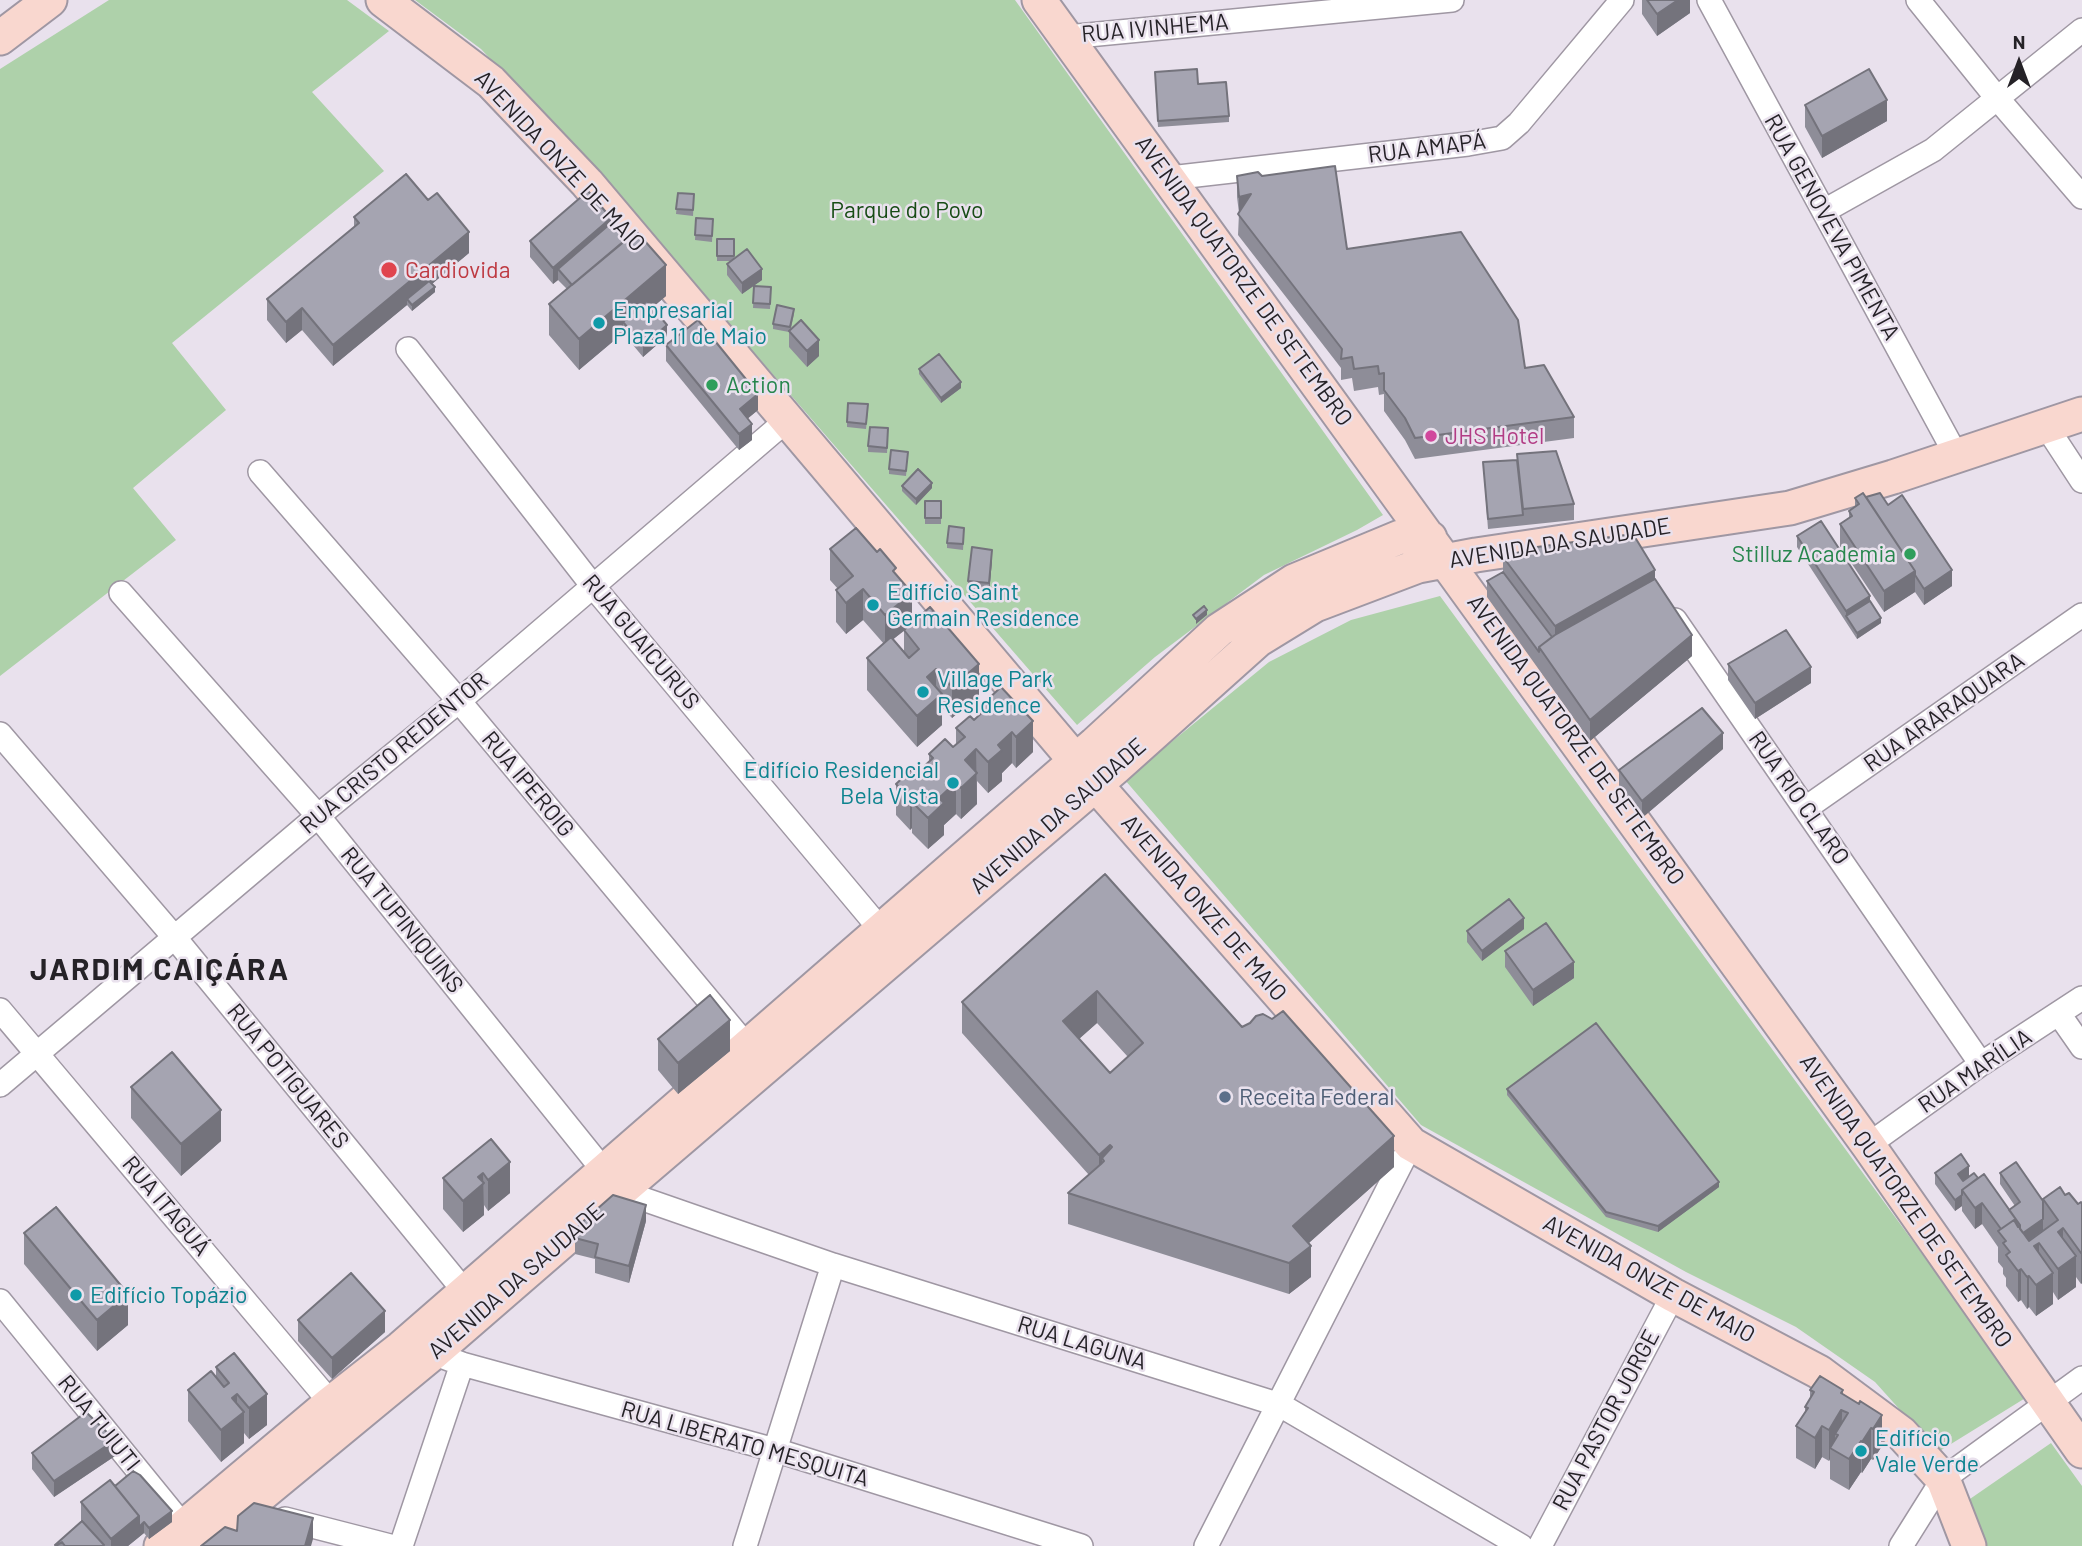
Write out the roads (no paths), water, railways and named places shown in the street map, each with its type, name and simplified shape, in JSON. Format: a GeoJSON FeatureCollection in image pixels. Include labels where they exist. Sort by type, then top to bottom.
{"type":"FeatureCollection","features":[{"type":"Feature","properties":{"kind":"street"},"geometry":{"type":"LineString","coordinates":[[13,16],[50,0]]}},
{"type":"Feature","properties":{"kind":"street","name":"AVENIDA ONZE DE MAIO"},"geometry":{"type":"LineString","coordinates":[[383,0],[491,82],[587,183],[1086,773],[1411,1144],[1673,1295],[1819,1372],[1901,1433],[1943,1479],[1969,1546]]}},
{"type":"Feature","properties":{"kind":"street","name":"AVENIDA QUATORZE DE SETEMBRO"},"geometry":{"type":"LineString","coordinates":[[1040,0],[1868,1145],[2082,1451]]}},
{"type":"Feature","properties":{"kind":"street","name":"RUA IVINHEMA"},"geometry":{"type":"LineString","coordinates":[[1067,37],[1452,0]]}},
{"type":"Feature","properties":{"kind":"street","name":"RUA GENOVEVA PIMENTA"},"geometry":{"type":"LineString","coordinates":[[1709,0],[1956,454]]}},
{"type":"Feature","properties":{"kind":"street"},"geometry":{"type":"LineString","coordinates":[[1918,0],[2082,197]]}},
{"type":"Feature","properties":{"kind":"street","name":"RUA AMAPÁ"},"geometry":{"type":"LineString","coordinates":[[1170,178],[1502,138],[1519,122],[1614,3]]}},
{"type":"Feature","properties":{"kind":"street"},"geometry":{"type":"LineString","coordinates":[[1824,211],[1933,150],[2082,30]]}},
{"type":"Feature","properties":{"kind":"street","name":"RUA GUAICURUS"},"geometry":{"type":"LineString","coordinates":[[408,349],[592,585],[881,930]]}},
{"type":"Feature","properties":{"kind":"street","name":"AVENIDA DA SAUDADE"},"geometry":{"type":"LineString","coordinates":[[186,1541],[229,1504],[331,1403],[436,1352],[465,1292],[611,1181],[1086,773],[1219,629],[1294,581],[1400,537],[1439,549],[1622,545],[1790,508],[2082,414]]}},
{"type":"Feature","properties":{"kind":"street","name":"RUA CRISTO REDENTOR"},"geometry":{"type":"LineString","coordinates":[[0,1085],[458,701],[787,420]]}},
{"type":"Feature","properties":{"kind":"street"},"geometry":{"type":"LineString","coordinates":[[2046,426],[2082,481]]}},
{"type":"Feature","properties":{"kind":"street","name":"RUA IPEROIG"},"geometry":{"type":"LineString","coordinates":[[261,472],[458,701],[756,1057]]}},
{"type":"Feature","properties":{"kind":"street","name":"RUA TUPINIQUINS"},"geometry":{"type":"LineString","coordinates":[[121,593],[318,816],[611,1181]]}},
{"type":"Feature","properties":{"kind":"street","name":"RUA RIO CLARO"},"geometry":{"type":"LineString","coordinates":[[1662,602],[1981,1064]]}},
{"type":"Feature","properties":{"kind":"street","name":"RUA ARARAQUARA"},"geometry":{"type":"LineString","coordinates":[[1806,808],[2082,615]]}},
{"type":"Feature","properties":{"kind":"street","name":"RUA POTIGUARES"},"geometry":{"type":"LineString","coordinates":[[0,734],[175,938],[465,1292]]}},
{"type":"Feature","properties":{"kind":"street","name":"AVENIDA DA SAUDADE"},"geometry":{"type":"LineString","coordinates":[[756,1057],[881,930],[1086,773]]}},
{"type":"Feature","properties":{"kind":"street","name":"RUA MARÍLIA"},"geometry":{"type":"LineString","coordinates":[[1868,1145],[1981,1064],[2082,998]]}},
{"type":"Feature","properties":{"kind":"street","name":"RUA ITAGUÁ"},"geometry":{"type":"LineString","coordinates":[[0,1010],[331,1403]]}},
{"type":"Feature","properties":{"kind":"street"},"geometry":{"type":"LineString","coordinates":[[2059,1014],[2082,1047]]}},
{"type":"Feature","properties":{"kind":"street"},"geometry":{"type":"LineString","coordinates":[[1206,1546],[1411,1144]]}},
{"type":"Feature","properties":{"kind":"street","name":"AVENIDA DA SAUDADE"},"geometry":{"type":"LineString","coordinates":[[229,1504],[436,1352],[611,1181]]}},
{"type":"Feature","properties":{"kind":"street","name":"RUA LAGUNA"},"geometry":{"type":"LineString","coordinates":[[611,1181],[833,1265],[1280,1405],[1521,1546]]}},
{"type":"Feature","properties":{"kind":"street"},"geometry":{"type":"LineString","coordinates":[[745,1546],[833,1265]]}},
{"type":"Feature","properties":{"kind":"street","name":"RUA PASTOR JORGE"},"geometry":{"type":"LineString","coordinates":[[1540,1546],[1673,1295]]}},
{"type":"Feature","properties":{"kind":"street","name":"RUA TUIUTI"},"geometry":{"type":"LineString","coordinates":[[0,1301],[186,1541]]}},
{"type":"Feature","properties":{"kind":"street"},"geometry":{"type":"LineString","coordinates":[[401,1546],[436,1352]]}},
{"type":"Feature","properties":{"kind":"street","name":"RUA LIBERATO MESQUITA"},"geometry":{"type":"LineString","coordinates":[[436,1352],[775,1450],[1082,1546]]}},
{"type":"Feature","properties":{"kind":"street"},"geometry":{"type":"LineString","coordinates":[[1901,1546],[1943,1479],[2082,1378]]}},
{"type":"Feature","properties":{"kind":"street"},"geometry":{"type":"LineString","coordinates":[[229,1504],[390,1546]]}},
{"type":"Feature","properties":{"kind":"place","name":"Cardiovida"},"geometry":{"type":"Point","coordinates":[389,270]}},
{"type":"Feature","properties":{"kind":"place","name":"Empresarial Plaza 11 de Maio"},"geometry":{"type":"Point","coordinates":[599,323]}},
{"type":"Feature","properties":{"kind":"place","name":"Action"},"geometry":{"type":"Point","coordinates":[712,385]}},
{"type":"Feature","properties":{"kind":"place","name":"JHS Hotel"},"geometry":{"type":"Point","coordinates":[1431,436]}},
{"type":"Feature","properties":{"kind":"place","name":"Stilluz Academia"},"geometry":{"type":"Point","coordinates":[1910,554]}},
{"type":"Feature","properties":{"kind":"place","name":"Edifício Saint Germain Residence"},"geometry":{"type":"Point","coordinates":[873,605]}},
{"type":"Feature","properties":{"kind":"place","name":"Village Park Residence"},"geometry":{"type":"Point","coordinates":[923,692]}},
{"type":"Feature","properties":{"kind":"place","name":"Edifício Residencial Bela Vista"},"geometry":{"type":"Point","coordinates":[953,783]}},
{"type":"Feature","properties":{"kind":"place","name":"Receita Federal"},"geometry":{"type":"Point","coordinates":[1225,1097]}},
{"type":"Feature","properties":{"kind":"place","name":"Edifício Topázio"},"geometry":{"type":"Point","coordinates":[76,1295]}},
{"type":"Feature","properties":{"kind":"place","name":"Edifício Vale Verde"},"geometry":{"type":"Point","coordinates":[1861,1451]}},
{"type":"Feature","properties":{"kind":"district","name":"JARDIM CAIÇÁRA"},"geometry":{"type":"Point","coordinates":[160,970]}},
{"type":"Feature","properties":{"kind":"park label","name":"Parque do Povo"},"geometry":{"type":"Point","coordinates":[907,210]}}]}
